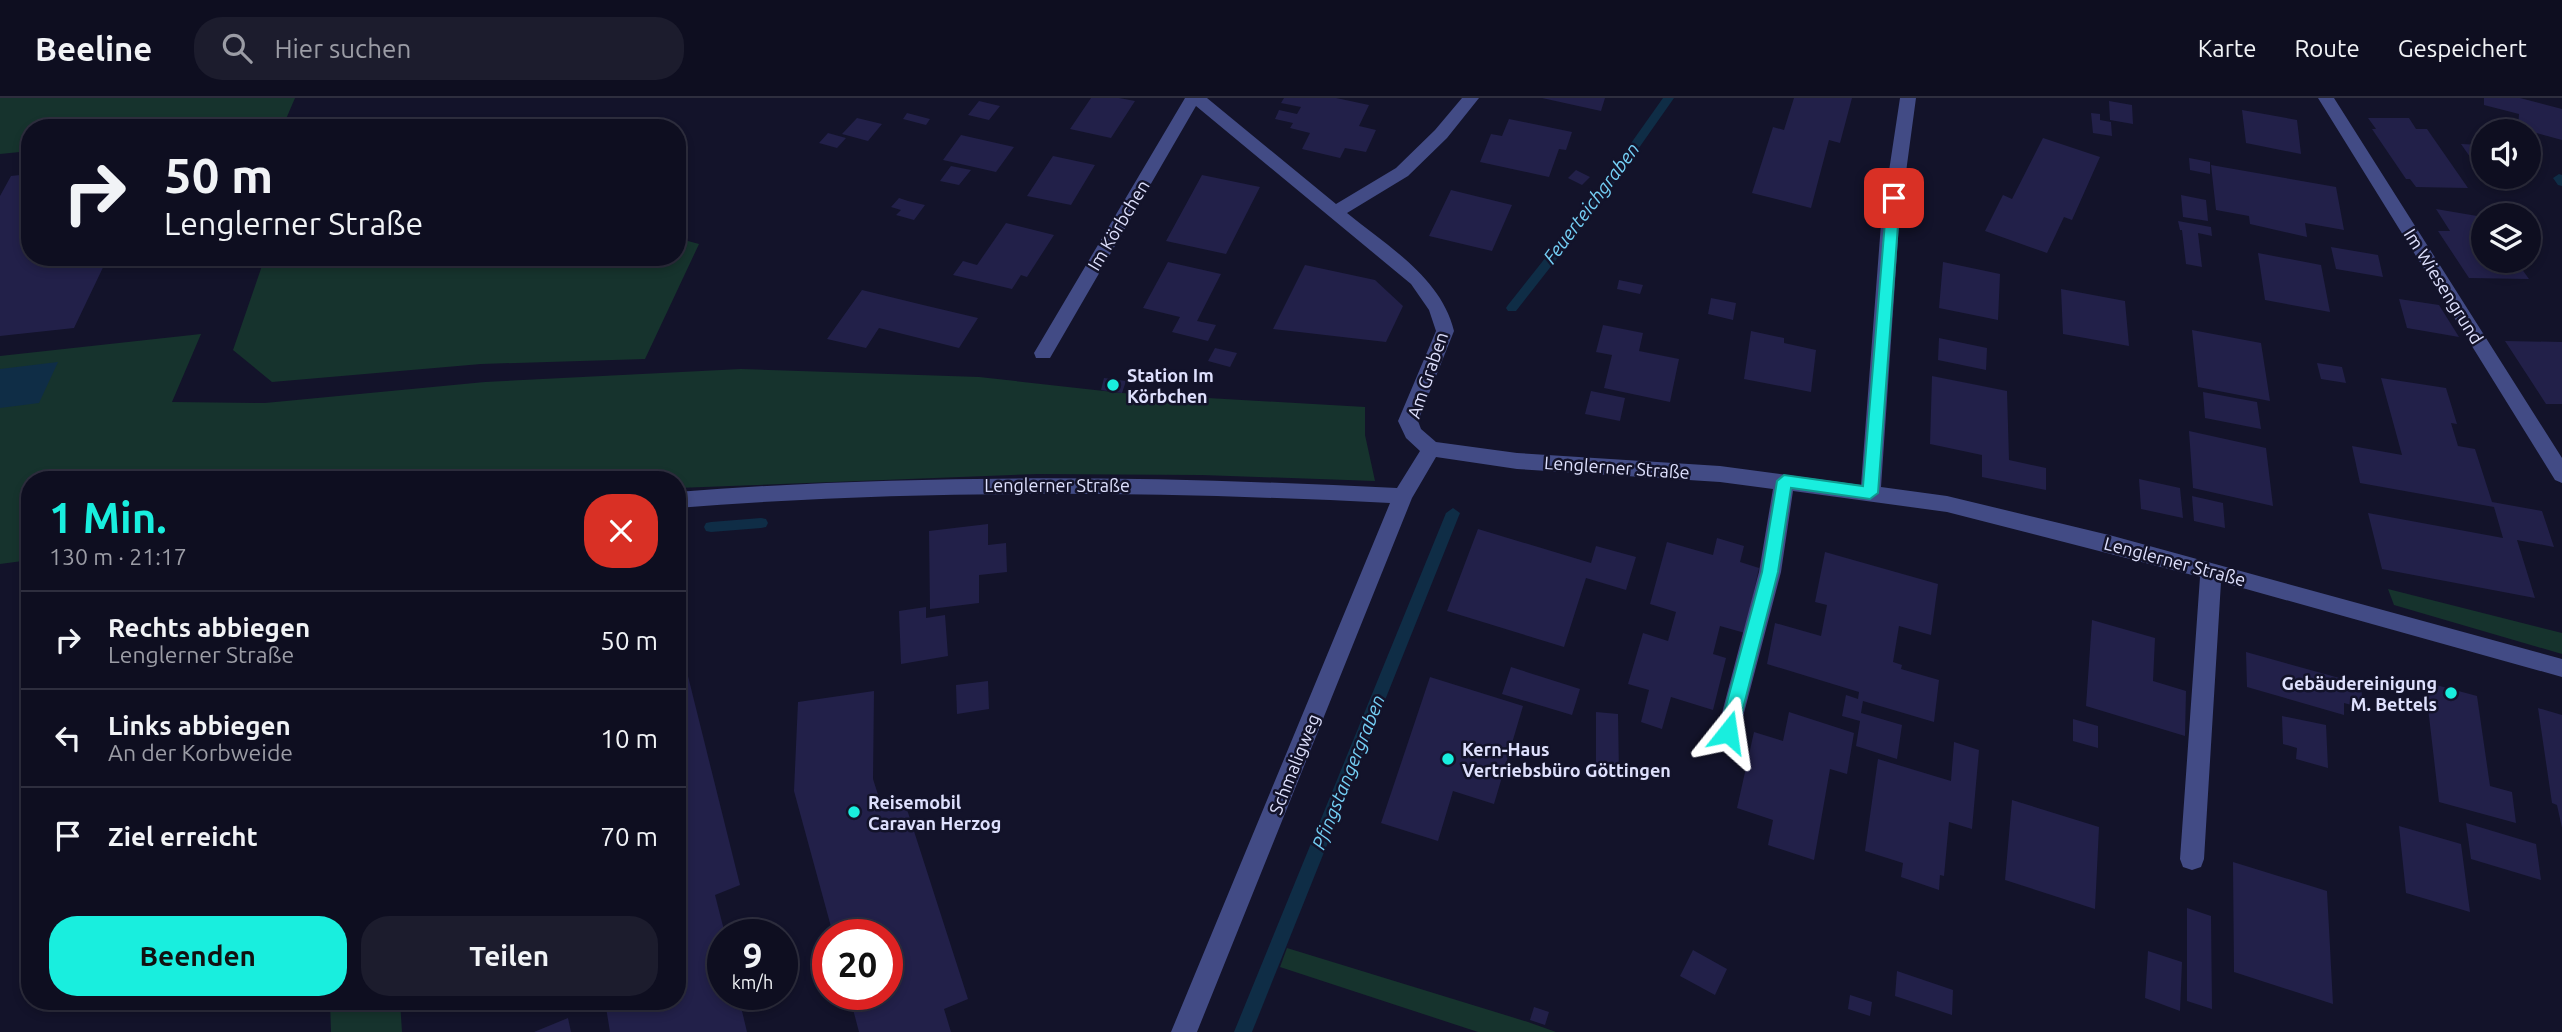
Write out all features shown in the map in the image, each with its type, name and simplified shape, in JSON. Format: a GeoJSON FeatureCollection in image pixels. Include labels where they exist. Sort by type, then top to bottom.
{"type":"FeatureCollection","features":[{"type":"Feature","properties":{"kind":"street","name":"Am Graben"},"geometry":{"type":"LineString","coordinates":[[1195,98],[1417,280],[1442,316],[1445,331],[1408,421],[1413,433],[1431,449]]}},
{"type":"Feature","properties":{"kind":"street","name":"Im Körbchen"},"geometry":{"type":"LineString","coordinates":[[1043,353],[1195,98]]}},
{"type":"Feature","properties":{"kind":"street"},"geometry":{"type":"LineString","coordinates":[[1336,212],[1402,172],[1441,134],[1471,98]]}},
{"type":"Feature","properties":{"kind":"street"},"geometry":{"type":"LineString","coordinates":[[1870,493],[1890,224],[1908,98]]}},
{"type":"Feature","properties":{"kind":"street","name":"Im Wiesengrund"},"geometry":{"type":"LineString","coordinates":[[2326,98],[2562,475]]}},
{"type":"Feature","properties":{"kind":"street"},"geometry":{"type":"LineString","coordinates":[[1404,496],[1431,449]]}},
{"type":"Feature","properties":{"kind":"street","name":"Lenglerner Straße"},"geometry":{"type":"LineString","coordinates":[[1431,449],[1517,461],[1784,481],[1947,504],[2211,571],[2562,668]]}},
{"type":"Feature","properties":{"kind":"street"},"geometry":{"type":"LineString","coordinates":[[1728,732],[1770,572],[1784,481]]}},
{"type":"Feature","properties":{"kind":"street","name":"Lenglerner Straße"},"geometry":{"type":"LineString","coordinates":[[686,500],[959,485],[1216,486],[1404,496]]}},
{"type":"Feature","properties":{"kind":"street","name":"Schmaligweg"},"geometry":{"type":"LineString","coordinates":[[1184,1032],[1404,496]]}},
{"type":"Feature","properties":{"kind":"street"},"geometry":{"type":"LineString","coordinates":[[2192,859],[2211,571]]}},
{"type":"Feature","properties":{"kind":"green space"},"geometry":{"type":"Polygon","coordinates":[[[0,98],[295,98],[286,119],[21,119],[21,152],[0,154],[0,98]]]}},
{"type":"Feature","properties":{"kind":"green space"},"geometry":{"type":"Polygon","coordinates":[[[686,240],[699,244],[645,359],[481,364],[272,382],[233,350],[262,266],[686,266],[686,240]]]}},
{"type":"Feature","properties":{"kind":"green space"},"geometry":{"type":"Polygon","coordinates":[[[201,334],[172,402],[265,403],[485,382],[741,369],[979,377],[1122,393],[1365,407],[1365,435],[1375,481],[1202,475],[1038,474],[686,488],[686,471],[21,471],[21,561],[0,564],[0,356],[201,334]]]}},
{"type":"Feature","properties":{"kind":"green space"},"geometry":{"type":"Polygon","coordinates":[[[2388,589],[2562,633],[2562,654],[2394,605],[2388,589]]]}},
{"type":"Feature","properties":{"kind":"green space"},"geometry":{"type":"Polygon","coordinates":[[[1287,948],[1556,1032],[1478,1032],[1280,967],[1287,948]]]}},
{"type":"Feature","properties":{"kind":"green space"},"geometry":{"type":"Polygon","coordinates":[[[330,1010],[401,1010],[402,1032],[331,1032],[330,1010]]]}},
{"type":"Feature","properties":{"kind":"water"},"geometry":{"type":"Polygon","coordinates":[[[58,362],[39,403],[0,408],[0,369],[58,362]]]}},
{"type":"Feature","properties":{"kind":"building"},"geometry":{"type":"Polygon","coordinates":[[[1091,98],[1135,101],[1111,138],[1070,129],[1091,98]]]}},
{"type":"Feature","properties":{"kind":"building"},"geometry":{"type":"Polygon","coordinates":[[[1284,98],[1336,98],[1369,105],[1359,126],[1376,130],[1366,152],[1345,148],[1340,158],[1302,149],[1310,133],[1290,128],[1293,123],[1275,119],[1279,110],[1297,114],[1301,107],[1281,103],[1284,98]]]}},
{"type":"Feature","properties":{"kind":"building"},"geometry":{"type":"Polygon","coordinates":[[[1542,98],[1605,98],[1601,111],[1542,98]]]}},
{"type":"Feature","properties":{"kind":"building"},"geometry":{"type":"Polygon","coordinates":[[[1794,98],[1852,98],[1840,143],[1829,140],[1811,208],[1752,193],[1773,127],[1784,130],[1794,98]]]}},
{"type":"Feature","properties":{"kind":"building"},"geometry":{"type":"Polygon","coordinates":[[[2484,98],[2520,98],[2562,109],[2562,140],[2541,134],[2541,119],[2519,119],[2519,114],[2484,105],[2484,98]]]}},
{"type":"Feature","properties":{"kind":"building"},"geometry":{"type":"Polygon","coordinates":[[[979,101],[1000,106],[989,120],[968,115],[979,101]]]}},
{"type":"Feature","properties":{"kind":"building"},"geometry":{"type":"Polygon","coordinates":[[[2109,101],[2132,105],[2133,124],[2110,120],[2109,101]]]}},
{"type":"Feature","properties":{"kind":"building"},"geometry":{"type":"Polygon","coordinates":[[[2242,110],[2297,120],[2301,154],[2246,143],[2242,110]]]}},
{"type":"Feature","properties":{"kind":"building"},"geometry":{"type":"Polygon","coordinates":[[[907,113],[930,119],[926,125],[903,119],[907,113]]]}},
{"type":"Feature","properties":{"kind":"building"},"geometry":{"type":"Polygon","coordinates":[[[2091,113],[2100,114],[2100,120],[2111,122],[2112,136],[2093,133],[2091,113]]]}},
{"type":"Feature","properties":{"kind":"building"},"geometry":{"type":"Polygon","coordinates":[[[857,118],[882,124],[868,141],[842,134],[857,118]]]}},
{"type":"Feature","properties":{"kind":"building"},"geometry":{"type":"Polygon","coordinates":[[[2368,118],[2409,118],[2416,129],[2427,129],[2468,188],[2416,187],[2410,179],[2406,179],[2372,129],[2376,129],[2368,118]]]}},
{"type":"Feature","properties":{"kind":"building"},"geometry":{"type":"Polygon","coordinates":[[[1509,119],[1572,132],[1566,150],[1559,149],[1549,177],[1480,162],[1491,134],[1502,136],[1509,119]]]}},
{"type":"Feature","properties":{"kind":"building"},"geometry":{"type":"Polygon","coordinates":[[[828,133],[846,138],[837,148],[819,143],[828,133]]]}},
{"type":"Feature","properties":{"kind":"building"},"geometry":{"type":"Polygon","coordinates":[[[961,135],[1014,147],[996,172],[943,160],[961,135]]]}},
{"type":"Feature","properties":{"kind":"building"},"geometry":{"type":"Polygon","coordinates":[[[2043,138],[2100,157],[2072,220],[2064,217],[2047,253],[1985,231],[2003,195],[2012,199],[2043,138]]]}},
{"type":"Feature","properties":{"kind":"building"},"geometry":{"type":"Polygon","coordinates":[[[2461,144],[2471,144],[2471,158],[2461,144]]]}},
{"type":"Feature","properties":{"kind":"building"},"geometry":{"type":"Polygon","coordinates":[[[1053,156],[1095,165],[1071,205],[1027,196],[1053,156]]]}},
{"type":"Feature","properties":{"kind":"building"},"geometry":{"type":"Polygon","coordinates":[[[2189,158],[2210,162],[2210,174],[2190,170],[2189,158]]]}},
{"type":"Feature","properties":{"kind":"building"},"geometry":{"type":"Polygon","coordinates":[[[2211,165],[2336,187],[2344,230],[2305,223],[2307,237],[2250,224],[2249,216],[2216,210],[2211,165]]]}},
{"type":"Feature","properties":{"kind":"building"},"geometry":{"type":"Polygon","coordinates":[[[951,166],[971,170],[959,185],[940,181],[951,166]]]}},
{"type":"Feature","properties":{"kind":"building"},"geometry":{"type":"Polygon","coordinates":[[[1576,170],[1590,177],[1582,185],[1568,178],[1576,170]]]}},
{"type":"Feature","properties":{"kind":"building"},"geometry":{"type":"Polygon","coordinates":[[[21,175],[21,266],[104,266],[74,328],[0,336],[0,196],[11,176],[21,175]]]}},
{"type":"Feature","properties":{"kind":"building"},"geometry":{"type":"Polygon","coordinates":[[[1202,175],[1260,187],[1226,254],[1166,241],[1202,175]]]}},
{"type":"Feature","properties":{"kind":"building"},"geometry":{"type":"Polygon","coordinates":[[[1451,190],[1512,205],[1492,251],[1429,236],[1451,190]]]}},
{"type":"Feature","properties":{"kind":"building"},"geometry":{"type":"Polygon","coordinates":[[[2181,195],[2206,200],[2208,221],[2183,217],[2181,195]]]}},
{"type":"Feature","properties":{"kind":"building"},"geometry":{"type":"Polygon","coordinates":[[[899,198],[925,205],[914,220],[896,215],[901,210],[891,207],[899,198]]]}},
{"type":"Feature","properties":{"kind":"building"},"geometry":{"type":"Polygon","coordinates":[[[2436,209],[2471,215],[2471,273],[2525,273],[2529,279],[2469,278],[2438,231],[2450,231],[2436,209]]]}},
{"type":"Feature","properties":{"kind":"building"},"geometry":{"type":"Polygon","coordinates":[[[2178,221],[2211,227],[2212,236],[2198,233],[2202,267],[2186,264],[2182,230],[2178,221]]]}},
{"type":"Feature","properties":{"kind":"building"},"geometry":{"type":"Polygon","coordinates":[[[1006,223],[1054,235],[1027,277],[1021,275],[1012,289],[953,275],[963,261],[977,265],[1006,223]]]}},
{"type":"Feature","properties":{"kind":"building"},"geometry":{"type":"Polygon","coordinates":[[[2331,247],[2378,255],[2383,277],[2336,269],[2331,247]]]}},
{"type":"Feature","properties":{"kind":"building"},"geometry":{"type":"Polygon","coordinates":[[[2258,253],[2321,265],[2330,312],[2265,300],[2258,253]]]}},
{"type":"Feature","properties":{"kind":"building"},"geometry":{"type":"Polygon","coordinates":[[[1168,262],[1221,274],[1197,321],[1216,325],[1208,341],[1172,332],[1180,317],[1143,308],[1168,262]]]}},
{"type":"Feature","properties":{"kind":"building"},"geometry":{"type":"Polygon","coordinates":[[[1943,262],[2000,274],[1998,320],[1939,308],[1943,262]]]}},
{"type":"Feature","properties":{"kind":"building"},"geometry":{"type":"Polygon","coordinates":[[[1305,265],[1375,280],[1403,306],[1386,342],[1273,329],[1305,265]]]}},
{"type":"Feature","properties":{"kind":"building"},"geometry":{"type":"Polygon","coordinates":[[[1619,280],[1643,285],[1640,294],[1617,289],[1619,280]]]}},
{"type":"Feature","properties":{"kind":"building"},"geometry":{"type":"Polygon","coordinates":[[[2061,289],[2125,301],[2129,346],[2063,334],[2061,289]]]}},
{"type":"Feature","properties":{"kind":"building"},"geometry":{"type":"Polygon","coordinates":[[[862,290],[978,318],[959,348],[879,328],[866,348],[827,339],[862,290]]]}},
{"type":"Feature","properties":{"kind":"building"},"geometry":{"type":"Polygon","coordinates":[[[1711,298],[1736,303],[1733,320],[1708,314],[1711,298]]]}},
{"type":"Feature","properties":{"kind":"building"},"geometry":{"type":"Polygon","coordinates":[[[2399,299],[2439,305],[2459,337],[2407,328],[2399,299]]]}},
{"type":"Feature","properties":{"kind":"building"},"geometry":{"type":"Polygon","coordinates":[[[1603,325],[1643,333],[1639,351],[1679,359],[1670,402],[1604,388],[1612,355],[1596,352],[1603,325]]]}},
{"type":"Feature","properties":{"kind":"building"},"geometry":{"type":"Polygon","coordinates":[[[2192,330],[2261,343],[2270,401],[2198,387],[2192,330]]]}},
{"type":"Feature","properties":{"kind":"building"},"geometry":{"type":"Polygon","coordinates":[[[1751,331],[1784,338],[1784,343],[1816,350],[1811,392],[1744,379],[1751,331]]]}},
{"type":"Feature","properties":{"kind":"building"},"geometry":{"type":"Polygon","coordinates":[[[1939,338],[1987,348],[1986,370],[1938,360],[1939,338]]]}},
{"type":"Feature","properties":{"kind":"building"},"geometry":{"type":"Polygon","coordinates":[[[2505,341],[2562,342],[2562,404],[2546,404],[2505,341]]]}},
{"type":"Feature","properties":{"kind":"building"},"geometry":{"type":"Polygon","coordinates":[[[1215,348],[1237,353],[1230,367],[1208,361],[1215,348]]]}},
{"type":"Feature","properties":{"kind":"building"},"geometry":{"type":"Polygon","coordinates":[[[2317,363],[2342,367],[2346,383],[2321,379],[2317,363]]]}},
{"type":"Feature","properties":{"kind":"building"},"geometry":{"type":"Polygon","coordinates":[[[1932,376],[2007,391],[2009,460],[2046,468],[2046,490],[1982,477],[1982,455],[1930,444],[1932,376]]]}},
{"type":"Feature","properties":{"kind":"building","name":"Station Im Körbchen"},"geometry":{"type":"Polygon","coordinates":[[[1104,378],[1126,381],[1122,393],[1101,390],[1104,378]]]}},
{"type":"Feature","properties":{"kind":"building"},"geometry":{"type":"Polygon","coordinates":[[[2381,378],[2446,388],[2457,424],[2451,423],[2458,446],[2475,449],[2492,502],[2542,511],[2554,547],[2517,540],[2535,598],[2382,569],[2368,513],[2503,538],[2494,507],[2360,483],[2352,446],[2402,455],[2381,378]]]}},
{"type":"Feature","properties":{"kind":"building"},"geometry":{"type":"Polygon","coordinates":[[[1591,391],[1625,398],[1620,421],[1585,414],[1591,391]]]}},
{"type":"Feature","properties":{"kind":"building"},"geometry":{"type":"Polygon","coordinates":[[[2203,392],[2257,402],[2261,429],[2205,418],[2203,392]]]}},
{"type":"Feature","properties":{"kind":"building"},"geometry":{"type":"Polygon","coordinates":[[[2189,431],[2266,448],[2273,506],[2193,488],[2189,431]]]}},
{"type":"Feature","properties":{"kind":"building"},"geometry":{"type":"Polygon","coordinates":[[[2139,479],[2180,488],[2183,518],[2141,509],[2139,479]]]}},
{"type":"Feature","properties":{"kind":"building"},"geometry":{"type":"Polygon","coordinates":[[[2192,496],[2223,503],[2225,528],[2194,521],[2192,496]]]}},
{"type":"Feature","properties":{"kind":"building"},"geometry":{"type":"Polygon","coordinates":[[[988,524],[988,545],[1006,543],[1007,572],[979,575],[979,603],[930,609],[929,531],[988,524]]]}},
{"type":"Feature","properties":{"kind":"building"},"geometry":{"type":"Polygon","coordinates":[[[1478,529],[1591,563],[1596,546],[1636,557],[1626,590],[1586,578],[1564,647],[1447,611],[1478,529]]]}},
{"type":"Feature","properties":{"kind":"building"},"geometry":{"type":"Polygon","coordinates":[[[1717,538],[1744,546],[1740,562],[1759,568],[1745,633],[1720,626],[1713,654],[1726,658],[1713,710],[1671,697],[1662,729],[1641,722],[1649,690],[1628,684],[1643,633],[1668,641],[1676,612],[1650,604],[1667,542],[1713,555],[1717,538]]]}},
{"type":"Feature","properties":{"kind":"building"},"geometry":{"type":"Polygon","coordinates":[[[1825,552],[1938,584],[1931,635],[1899,626],[1893,662],[1902,665],[1901,669],[1939,680],[1934,722],[1863,701],[1861,713],[1902,725],[1897,759],[1856,746],[1860,721],[1842,716],[1846,695],[1858,699],[1859,692],[1767,664],[1775,623],[1821,636],[1827,605],[1815,602],[1825,552]]]}},
{"type":"Feature","properties":{"kind":"building"},"geometry":{"type":"Polygon","coordinates":[[[926,607],[926,618],[945,615],[948,656],[901,664],[899,611],[926,607]]]}},
{"type":"Feature","properties":{"kind":"building"},"geometry":{"type":"Polygon","coordinates":[[[2092,620],[2155,638],[2153,681],[2186,691],[2185,736],[2086,706],[2092,620]]]}},
{"type":"Feature","properties":{"kind":"building"},"geometry":{"type":"Polygon","coordinates":[[[2246,652],[2361,684],[2363,708],[2344,703],[2344,715],[2247,687],[2246,652]]]}},
{"type":"Feature","properties":{"kind":"building"},"geometry":{"type":"Polygon","coordinates":[[[1511,667],[1580,689],[1572,715],[1502,694],[1511,667]]]}},
{"type":"Feature","properties":{"kind":"building"},"geometry":{"type":"Polygon","coordinates":[[[686,668],[740,885],[715,895],[721,919],[707,919],[707,1010],[742,1010],[747,1032],[610,1032],[606,1010],[686,1010],[686,668]]]}},
{"type":"Feature","properties":{"kind":"building"},"geometry":{"type":"Polygon","coordinates":[[[1430,677],[1523,706],[1494,804],[1453,791],[1438,841],[1381,823],[1430,677]]]}},
{"type":"Feature","properties":{"kind":"building"},"geometry":{"type":"Polygon","coordinates":[[[988,681],[989,709],[957,714],[956,685],[988,681]]]}},
{"type":"Feature","properties":{"kind":"building"},"geometry":{"type":"Polygon","coordinates":[[[2425,682],[2477,696],[2490,786],[2512,792],[2516,823],[2439,802],[2425,682]]]}},
{"type":"Feature","properties":{"kind":"building"},"geometry":{"type":"Polygon","coordinates":[[[874,691],[873,779],[879,798],[903,797],[968,999],[944,1009],[951,1032],[859,1032],[853,1010],[903,1010],[903,919],[829,919],[794,791],[798,702],[874,691]]]}},
{"type":"Feature","properties":{"kind":"building"},"geometry":{"type":"Polygon","coordinates":[[[2538,708],[2562,715],[2562,828],[2557,805],[2552,803],[2538,708]]]}},
{"type":"Feature","properties":{"kind":"building"},"geometry":{"type":"Polygon","coordinates":[[[1596,712],[1618,714],[1619,774],[1596,772],[1596,712]]]}},
{"type":"Feature","properties":{"kind":"building"},"geometry":{"type":"Polygon","coordinates":[[[1789,712],[1854,733],[1847,774],[1830,769],[1814,860],[1768,845],[1773,820],[1737,808],[1754,732],[1783,741],[1789,712]]]}},
{"type":"Feature","properties":{"kind":"building"},"geometry":{"type":"Polygon","coordinates":[[[2282,716],[2326,725],[2328,768],[2296,759],[2297,748],[2283,744],[2282,716]]]}},
{"type":"Feature","properties":{"kind":"building"},"geometry":{"type":"Polygon","coordinates":[[[2073,719],[2098,726],[2098,748],[2073,741],[2073,719]]]}},
{"type":"Feature","properties":{"kind":"building"},"geometry":{"type":"Polygon","coordinates":[[[1954,742],[1979,750],[1972,829],[1949,822],[1944,876],[1940,875],[1939,890],[1901,877],[1903,863],[1865,851],[1878,759],[1951,781],[1954,742]]]}},
{"type":"Feature","properties":{"kind":"building"},"geometry":{"type":"Polygon","coordinates":[[[2012,800],[2099,827],[2095,909],[2005,880],[2012,800]]]}},
{"type":"Feature","properties":{"kind":"building"},"geometry":{"type":"Polygon","coordinates":[[[2466,823],[2536,844],[2541,880],[2471,859],[2466,823]]]}},
{"type":"Feature","properties":{"kind":"building"},"geometry":{"type":"Polygon","coordinates":[[[2399,826],[2461,844],[2470,912],[2406,893],[2399,826]]]}},
{"type":"Feature","properties":{"kind":"building"},"geometry":{"type":"Polygon","coordinates":[[[2233,862],[2327,891],[2333,1004],[2234,972],[2233,862]]]}},
{"type":"Feature","properties":{"kind":"building"},"geometry":{"type":"Polygon","coordinates":[[[2187,908],[2211,916],[2212,1009],[2187,1001],[2187,908]]]}},
{"type":"Feature","properties":{"kind":"building"},"geometry":{"type":"Polygon","coordinates":[[[1693,950],[1727,969],[1715,995],[1680,976],[1693,950]]]}},
{"type":"Feature","properties":{"kind":"building"},"geometry":{"type":"Polygon","coordinates":[[[2148,951],[2182,962],[2180,1011],[2145,998],[2148,951]]]}},
{"type":"Feature","properties":{"kind":"building"},"geometry":{"type":"Polygon","coordinates":[[[1897,971],[1953,990],[1952,1015],[1895,996],[1897,971]]]}},
{"type":"Feature","properties":{"kind":"building"},"geometry":{"type":"Polygon","coordinates":[[[1850,995],[1872,1002],[1870,1016],[1848,1009],[1850,995]]]}},
{"type":"Feature","properties":{"kind":"building"},"geometry":{"type":"Polygon","coordinates":[[[1534,1007],[1549,1012],[1545,1025],[1530,1020],[1534,1007]]]}},
{"type":"Feature","properties":{"kind":"building"},"geometry":{"type":"Polygon","coordinates":[[[568,1018],[571,1032],[534,1032],[568,1018]]]}},
{"type":"Feature","properties":{"kind":"waterway","name":"Feuerteichgraben"},"geometry":{"type":"LineString","coordinates":[[1512,308],[1592,207],[1669,98]]}},
{"type":"Feature","properties":{"kind":"waterway"},"geometry":{"type":"LineString","coordinates":[[2559,178],[2562,182]]}},
{"type":"Feature","properties":{"kind":"waterway","name":"Pfingstangergraben"},"geometry":{"type":"LineString","coordinates":[[1243,1032],[1453,513]]}},
{"type":"Feature","properties":{"kind":"waterway"},"geometry":{"type":"LineString","coordinates":[[711,527],[761,523]]}},
{"type":"Feature","properties":{"kind":"place","name":"Station Im Körbchen"},"geometry":{"type":"Point","coordinates":[1113,385]}},
{"type":"Feature","properties":{"kind":"place","name":"Gebäudereinigung M. Bettels"},"geometry":{"type":"Point","coordinates":[2451,693]}},
{"type":"Feature","properties":{"kind":"place","name":"Kern-Haus Vertriebsbüro Göttingen"},"geometry":{"type":"Point","coordinates":[1448,759]}},
{"type":"Feature","properties":{"kind":"place","name":"Reisemobil Caravan Herzog"},"geometry":{"type":"Point","coordinates":[854,812]}},
{"type":"Feature","properties":{"kind":"route"},"geometry":{"type":"LineString","coordinates":[[1728,732],[1770,572],[1784,481],[1870,493],[1894,198]]}}]}
